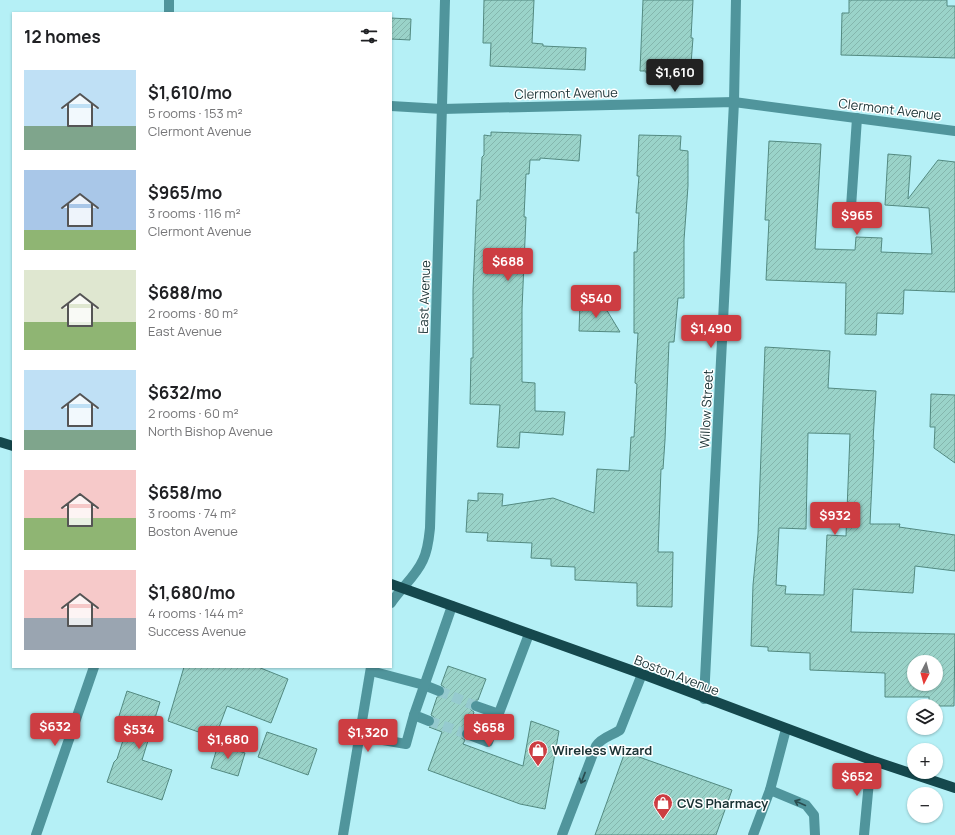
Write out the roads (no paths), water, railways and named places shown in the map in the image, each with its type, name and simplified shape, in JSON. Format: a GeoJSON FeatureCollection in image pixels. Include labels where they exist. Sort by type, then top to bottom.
{"type":"FeatureCollection","features":[{"type":"Feature","properties":{"kind":"main road"},"geometry":{"type":"LineString","coordinates":[[0,442],[12,446]]}},
{"type":"Feature","properties":{"kind":"main road","name":"Boston Avenue"},"geometry":{"type":"LineString","coordinates":[[392,584],[642,674],[704,699],[871,760],[955,788]]}},
{"type":"Feature","properties":{"kind":"street"},"geometry":{"type":"LineString","coordinates":[[169,0],[169,12]]}},
{"type":"Feature","properties":{"kind":"street","name":"East Avenue"},"geometry":{"type":"LineString","coordinates":[[392,602],[415,574],[424,559],[430,528],[445,0]]}},
{"type":"Feature","properties":{"kind":"street","name":"Willow Street"},"geometry":{"type":"LineString","coordinates":[[704,699],[734,102],[736,0]]}},
{"type":"Feature","properties":{"kind":"street","name":"Clermont Avenue"},"geometry":{"type":"LineString","coordinates":[[392,106],[442,109],[734,102],[955,130]]}},
{"type":"Feature","properties":{"kind":"street"},"geometry":{"type":"LineString","coordinates":[[850,222],[857,118]]}},
{"type":"Feature","properties":{"kind":"street"},"geometry":{"type":"LineString","coordinates":[[360,736],[406,744],[424,685],[452,606]]}},
{"type":"Feature","properties":{"kind":"street"},"geometry":{"type":"LineString","coordinates":[[467,734],[488,742],[529,634]]}},
{"type":"Feature","properties":{"kind":"street"},"geometry":{"type":"LineString","coordinates":[[36,835],[94,668]]}},
{"type":"Feature","properties":{"kind":"street"},"geometry":{"type":"LineString","coordinates":[[342,835],[371,669],[439,691]]}},
{"type":"Feature","properties":{"kind":"street"},"geometry":{"type":"LineString","coordinates":[[562,835],[596,746],[600,740],[613,735],[620,730],[642,674]]}},
{"type":"Feature","properties":{"kind":"street"},"geometry":{"type":"LineString","coordinates":[[476,706],[499,714]]}},
{"type":"Feature","properties":{"kind":"street"},"geometry":{"type":"LineString","coordinates":[[414,715],[429,721]]}},
{"type":"Feature","properties":{"kind":"street"},"geometry":{"type":"LineString","coordinates":[[753,835],[770,790],[786,729]]}},
{"type":"Feature","properties":{"kind":"street"},"geometry":{"type":"LineString","coordinates":[[864,835],[871,760]]}},
{"type":"Feature","properties":{"kind":"street"},"geometry":{"type":"LineString","coordinates":[[770,790],[806,805],[814,815],[815,835]]}},
{"type":"Feature","properties":{"kind":"tunnel"},"geometry":{"type":"LineString","coordinates":[[439,691],[476,706]]}},
{"type":"Feature","properties":{"kind":"tunnel"},"geometry":{"type":"LineString","coordinates":[[429,721],[467,734]]}},
{"type":"Feature","properties":{"kind":"place","name":"Wireless Wizard"},"geometry":{"type":"Point","coordinates":[538,767]}},
{"type":"Feature","properties":{"kind":"place","name":"CVS Pharmacy"},"geometry":{"type":"Point","coordinates":[663,820]}}]}
